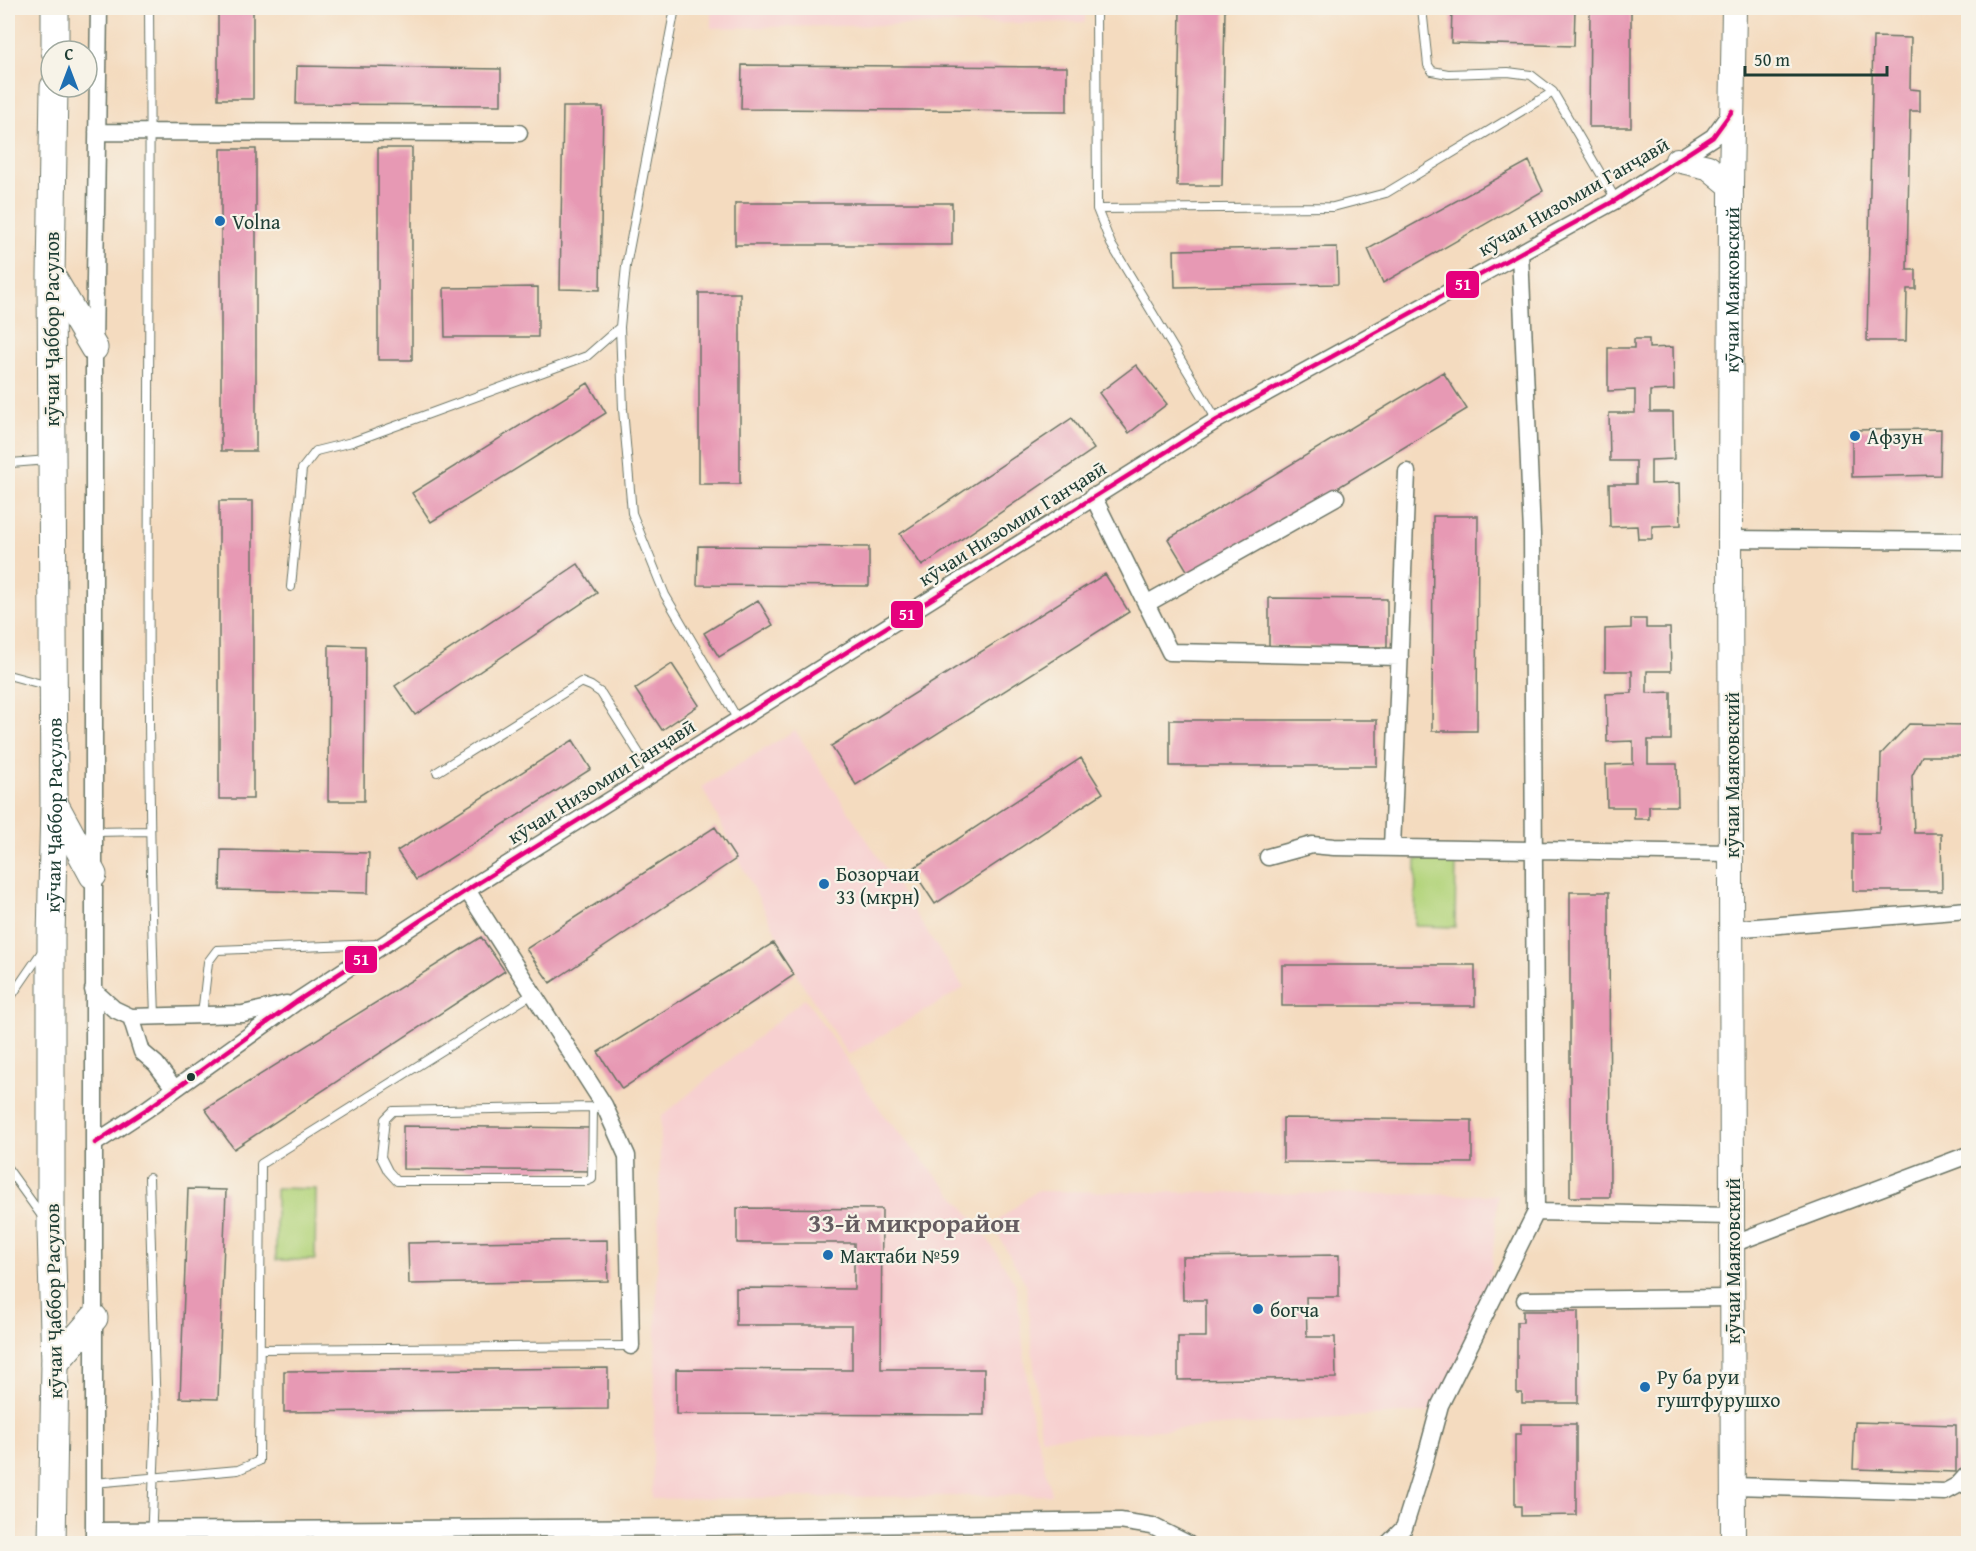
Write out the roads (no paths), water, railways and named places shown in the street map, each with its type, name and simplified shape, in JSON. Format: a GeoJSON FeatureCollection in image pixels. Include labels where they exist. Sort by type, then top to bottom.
{"type":"FeatureCollection","features":[{"type":"Feature","properties":{"kind":"main road"},"geometry":{"type":"LineString","coordinates":[[55,8],[55,39]]}},
{"type":"Feature","properties":{"kind":"main road","name":"кӯчаи Ҷаббор Расулов"},"geometry":{"type":"LineString","coordinates":[[52,1544],[55,1364],[51,1229],[51,938],[54,803],[51,276],[54,99]]}},
{"type":"Feature","properties":{"kind":"main road"},"geometry":{"type":"LineString","coordinates":[[51,276],[94,348]]}},
{"type":"Feature","properties":{"kind":"main road"},"geometry":{"type":"LineString","coordinates":[[54,803],[93,875]]}},
{"type":"Feature","properties":{"kind":"main road"},"geometry":{"type":"LineString","coordinates":[[55,1364],[94,1318]]}},
{"type":"Feature","properties":{"kind":"street"},"geometry":{"type":"LineString","coordinates":[[99,8],[94,348],[94,1537],[1119,1521],[1152,1526],[1188,1544]]}},
{"type":"Feature","properties":{"kind":"street","name":"кӯчаи Маяковский"},"geometry":{"type":"LineString","coordinates":[[1734,8],[1730,539],[1734,1544]]}},
{"type":"Feature","properties":{"kind":"street","name":"кӯчаи Низомии Ганҷавӣ"},"geometry":{"type":"LineString","coordinates":[[95,1143],[383,944],[652,774],[1216,420],[1616,200],[1713,137],[1732,111]]}},
{"type":"Feature","properties":{"kind":"street"},"geometry":{"type":"LineString","coordinates":[[97,132],[150,134],[519,133]]}},
{"type":"Feature","properties":{"kind":"street"},"geometry":{"type":"LineString","coordinates":[[1677,160],[1708,167],[1731,186]]}},
{"type":"Feature","properties":{"kind":"street"},"geometry":{"type":"LineString","coordinates":[[1388,1544],[1404,1528],[1440,1405],[1536,1212],[1532,534],[1520,253]]}},
{"type":"Feature","properties":{"kind":"street"},"geometry":{"type":"LineString","coordinates":[[1392,848],[1407,472]]}},
{"type":"Feature","properties":{"kind":"street"},"geometry":{"type":"LineString","coordinates":[[1093,496],[1170,652],[1400,657]]}},
{"type":"Feature","properties":{"kind":"street"},"geometry":{"type":"LineString","coordinates":[[1146,604],[1336,497]]}},
{"type":"Feature","properties":{"kind":"street"},"geometry":{"type":"LineString","coordinates":[[1730,539],[1968,541]]}},
{"type":"Feature","properties":{"kind":"street"},"geometry":{"type":"LineString","coordinates":[[1268,857],[1312,845],[1731,854]]}},
{"type":"Feature","properties":{"kind":"street"},"geometry":{"type":"LineString","coordinates":[[468,890],[534,993],[627,1156],[631,1346]]}},
{"type":"Feature","properties":{"kind":"street"},"geometry":{"type":"LineString","coordinates":[[1731,929],[1968,910]]}},
{"type":"Feature","properties":{"kind":"street"},"geometry":{"type":"LineString","coordinates":[[93,990],[114,1009],[131,1017],[243,1014],[296,1002]]}},
{"type":"Feature","properties":{"kind":"street"},"geometry":{"type":"LineString","coordinates":[[131,1017],[142,1052],[156,1064],[174,1088]]}},
{"type":"Feature","properties":{"kind":"street"},"geometry":{"type":"LineString","coordinates":[[1732,1244],[1968,1155]]}},
{"type":"Feature","properties":{"kind":"street"},"geometry":{"type":"LineString","coordinates":[[1536,1212],[1731,1216]]}},
{"type":"Feature","properties":{"kind":"street"},"geometry":{"type":"LineString","coordinates":[[1526,1300],[1732,1298]]}},
{"type":"Feature","properties":{"kind":"street"},"geometry":{"type":"LineString","coordinates":[[1733,1486],[1945,1492],[1958,1485],[1968,1474]]}},
{"type":"Feature","properties":{"kind":"lane"},"geometry":{"type":"LineString","coordinates":[[149,8],[150,831],[155,1016]]}},
{"type":"Feature","properties":{"kind":"lane"},"geometry":{"type":"LineString","coordinates":[[675,8],[626,266],[620,327],[623,409],[632,513],[664,595],[738,720]]}},
{"type":"Feature","properties":{"kind":"lane"},"geometry":{"type":"LineString","coordinates":[[1096,8],[1098,209],[1111,243],[1216,420]]}},
{"type":"Feature","properties":{"kind":"lane"},"geometry":{"type":"LineString","coordinates":[[1422,8],[1428,65],[1432,71],[1448,74],[1508,72],[1531,75],[1553,92],[1616,200]]}},
{"type":"Feature","properties":{"kind":"lane"},"geometry":{"type":"LineString","coordinates":[[1098,209],[1333,207],[1386,193],[1553,92]]}},
{"type":"Feature","properties":{"kind":"lane"},"geometry":{"type":"LineString","coordinates":[[291,587],[302,469],[316,451],[352,442],[587,356],[620,327]]}},
{"type":"Feature","properties":{"kind":"lane"},"geometry":{"type":"LineString","coordinates":[[8,465],[51,459]]}},
{"type":"Feature","properties":{"kind":"lane"},"geometry":{"type":"LineString","coordinates":[[8,675],[53,686]]}},
{"type":"Feature","properties":{"kind":"lane"},"geometry":{"type":"LineString","coordinates":[[437,772],[581,682],[601,693],[652,774]]}},
{"type":"Feature","properties":{"kind":"lane"},"geometry":{"type":"LineString","coordinates":[[94,832],[150,831]]}},
{"type":"Feature","properties":{"kind":"lane"},"geometry":{"type":"LineString","coordinates":[[8,1001],[51,938]]}},
{"type":"Feature","properties":{"kind":"lane"},"geometry":{"type":"LineString","coordinates":[[202,1015],[208,962],[218,950],[383,944]]}},
{"type":"Feature","properties":{"kind":"lane"},"geometry":{"type":"LineString","coordinates":[[94,1483],[238,1470],[259,1461],[261,1164],[534,993]]}},
{"type":"Feature","properties":{"kind":"lane"},"geometry":{"type":"LineString","coordinates":[[599,1106],[592,1179],[587,1181],[398,1181],[388,1171],[381,1157],[385,1119],[393,1111],[599,1106]]}},
{"type":"Feature","properties":{"kind":"lane"},"geometry":{"type":"LineString","coordinates":[[8,1169],[51,1229]]}},
{"type":"Feature","properties":{"kind":"lane"},"geometry":{"type":"LineString","coordinates":[[149,1178],[156,1417],[151,1537]]}},
{"type":"Feature","properties":{"kind":"lane"},"geometry":{"type":"LineString","coordinates":[[260,1349],[631,1346]]}},
{"type":"Feature","properties":{"kind":"place","name":"Volna"},"geometry":{"type":"Point","coordinates":[220,221]}},
{"type":"Feature","properties":{"kind":"place","name":"Афзун"},"geometry":{"type":"Point","coordinates":[1855,436]}},
{"type":"Feature","properties":{"kind":"place","name":"Бозорчаи 33 (мкрн)"},"geometry":{"type":"Point","coordinates":[824,884]}},
{"type":"Feature","properties":{"kind":"place","name":"Мактаби №59"},"geometry":{"type":"Point","coordinates":[828,1255]}},
{"type":"Feature","properties":{"kind":"place","name":"богча"},"geometry":{"type":"Point","coordinates":[1258,1309]}},
{"type":"Feature","properties":{"kind":"place","name":"Ру ба руи гуштфурушхо"},"geometry":{"type":"Point","coordinates":[1645,1387]}},
{"type":"Feature","properties":{"kind":"district","name":"33-й микрорайон"},"geometry":{"type":"Point","coordinates":[914,1222]}}]}
